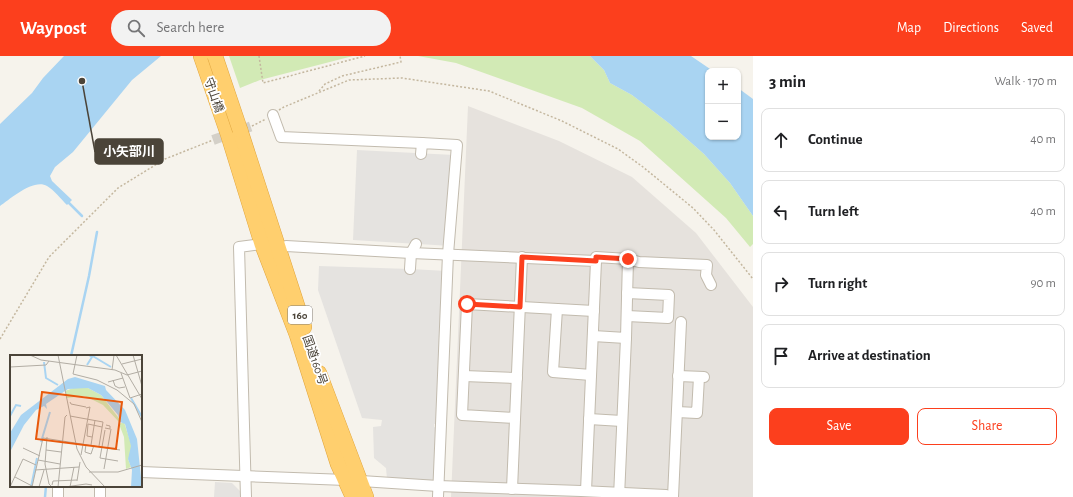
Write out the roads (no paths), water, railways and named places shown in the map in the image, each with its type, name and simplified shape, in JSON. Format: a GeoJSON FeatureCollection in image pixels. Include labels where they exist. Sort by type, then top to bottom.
{"type":"FeatureCollection","features":[{"type":"Feature","properties":{"kind":"highway","name":"守山橋"},"geometry":{"type":"LineString","coordinates":[[201,56],[240,130]]}},
{"type":"Feature","properties":{"kind":"highway","name":"守山橋"},"geometry":{"type":"LineString","coordinates":[[215,56],[240,130]]}},
{"type":"Feature","properties":{"kind":"highway","name":"国道160号"},"geometry":{"type":"LineString","coordinates":[[240,130],[262,244],[297,335],[338,464],[366,497]]}},
{"type":"Feature","properties":{"kind":"highway","name":"国道160号"},"geometry":{"type":"LineString","coordinates":[[240,130],[353,481],[353,497]]}},
{"type":"Feature","properties":{"kind":"street"},"geometry":{"type":"LineString","coordinates":[[273,115],[281,137],[457,145],[448,254],[438,497]]}},
{"type":"Feature","properties":{"kind":"street"},"geometry":{"type":"LineString","coordinates":[[421,154],[422,143]]}},
{"type":"Feature","properties":{"kind":"street"},"geometry":{"type":"LineString","coordinates":[[246,497],[239,247],[262,244]]}},
{"type":"Feature","properties":{"kind":"street"},"geometry":{"type":"LineString","coordinates":[[410,268],[410,253],[416,244]]}},
{"type":"Feature","properties":{"kind":"street"},"geometry":{"type":"LineString","coordinates":[[278,250],[286,246],[596,261]]}},
{"type":"Feature","properties":{"kind":"street"},"geometry":{"type":"LineString","coordinates":[[512,489],[522,257]]}},
{"type":"Feature","properties":{"kind":"street"},"geometry":{"type":"LineString","coordinates":[[586,491],[596,257],[628,259],[639,262],[707,265],[706,275],[711,286]]}},
{"type":"Feature","properties":{"kind":"street"},"geometry":{"type":"LineString","coordinates":[[619,495],[628,259]]}},
{"type":"Feature","properties":{"kind":"street"},"geometry":{"type":"LineString","coordinates":[[626,316],[668,318],[669,295],[627,293]]}},
{"type":"Feature","properties":{"kind":"street"},"geometry":{"type":"LineString","coordinates":[[515,418],[462,415],[467,304],[594,311]]}},
{"type":"Feature","properties":{"kind":"street"},"geometry":{"type":"LineString","coordinates":[[557,309],[553,372],[591,374]]}},
{"type":"Feature","properties":{"kind":"street"},"geometry":{"type":"LineString","coordinates":[[673,497],[681,322]]}},
{"type":"Feature","properties":{"kind":"street"},"geometry":{"type":"LineString","coordinates":[[593,336],[626,338]]}},
{"type":"Feature","properties":{"kind":"street"},"geometry":{"type":"LineString","coordinates":[[464,376],[517,378]]}},
{"type":"Feature","properties":{"kind":"street"},"geometry":{"type":"LineString","coordinates":[[677,412],[697,413],[702,377],[678,376]]}},
{"type":"Feature","properties":{"kind":"street"},"geometry":{"type":"LineString","coordinates":[[589,419],[622,421]]}},
{"type":"Feature","properties":{"kind":"street"},"geometry":{"type":"LineString","coordinates":[[142,472],[421,483],[470,492],[512,489],[542,493],[586,491],[619,495],[666,495],[668,497]]}},
{"type":"Feature","properties":{"kind":"water"},"geometry":{"type":"Polygon","coordinates":[[[64,56],[161,56],[132,80],[73,152],[55,167],[50,176],[52,181],[72,200],[67,205],[52,190],[42,184],[22,190],[0,206],[0,124],[32,93],[43,78],[64,56]]]}},
{"type":"Feature","properties":{"kind":"water"},"geometry":{"type":"Polygon","coordinates":[[[590,56],[691,56],[709,68],[705,68],[705,140],[741,140],[741,90],[753,99],[753,216],[730,183],[704,154],[670,124],[632,95],[610,83],[604,70],[590,56]]]}},
{"type":"Feature","properties":{"kind":"waterway"},"geometry":{"type":"LineString","coordinates":[[68,202],[82,216]]}},
{"type":"Feature","properties":{"kind":"waterway"},"geometry":{"type":"LineString","coordinates":[[71,355],[97,232]]}},
{"type":"Feature","properties":{"kind":"waterway"},"geometry":{"type":"LineString","coordinates":[[45,497],[46,487]]}},
{"type":"Feature","properties":{"kind":"tunnel"},"geometry":{"type":"LineString","coordinates":[[213,140],[252,126]]}},
{"type":"Feature","properties":{"kind":"place","name":"小矢部川"},"geometry":{"type":"Point","coordinates":[82,81]}}]}
